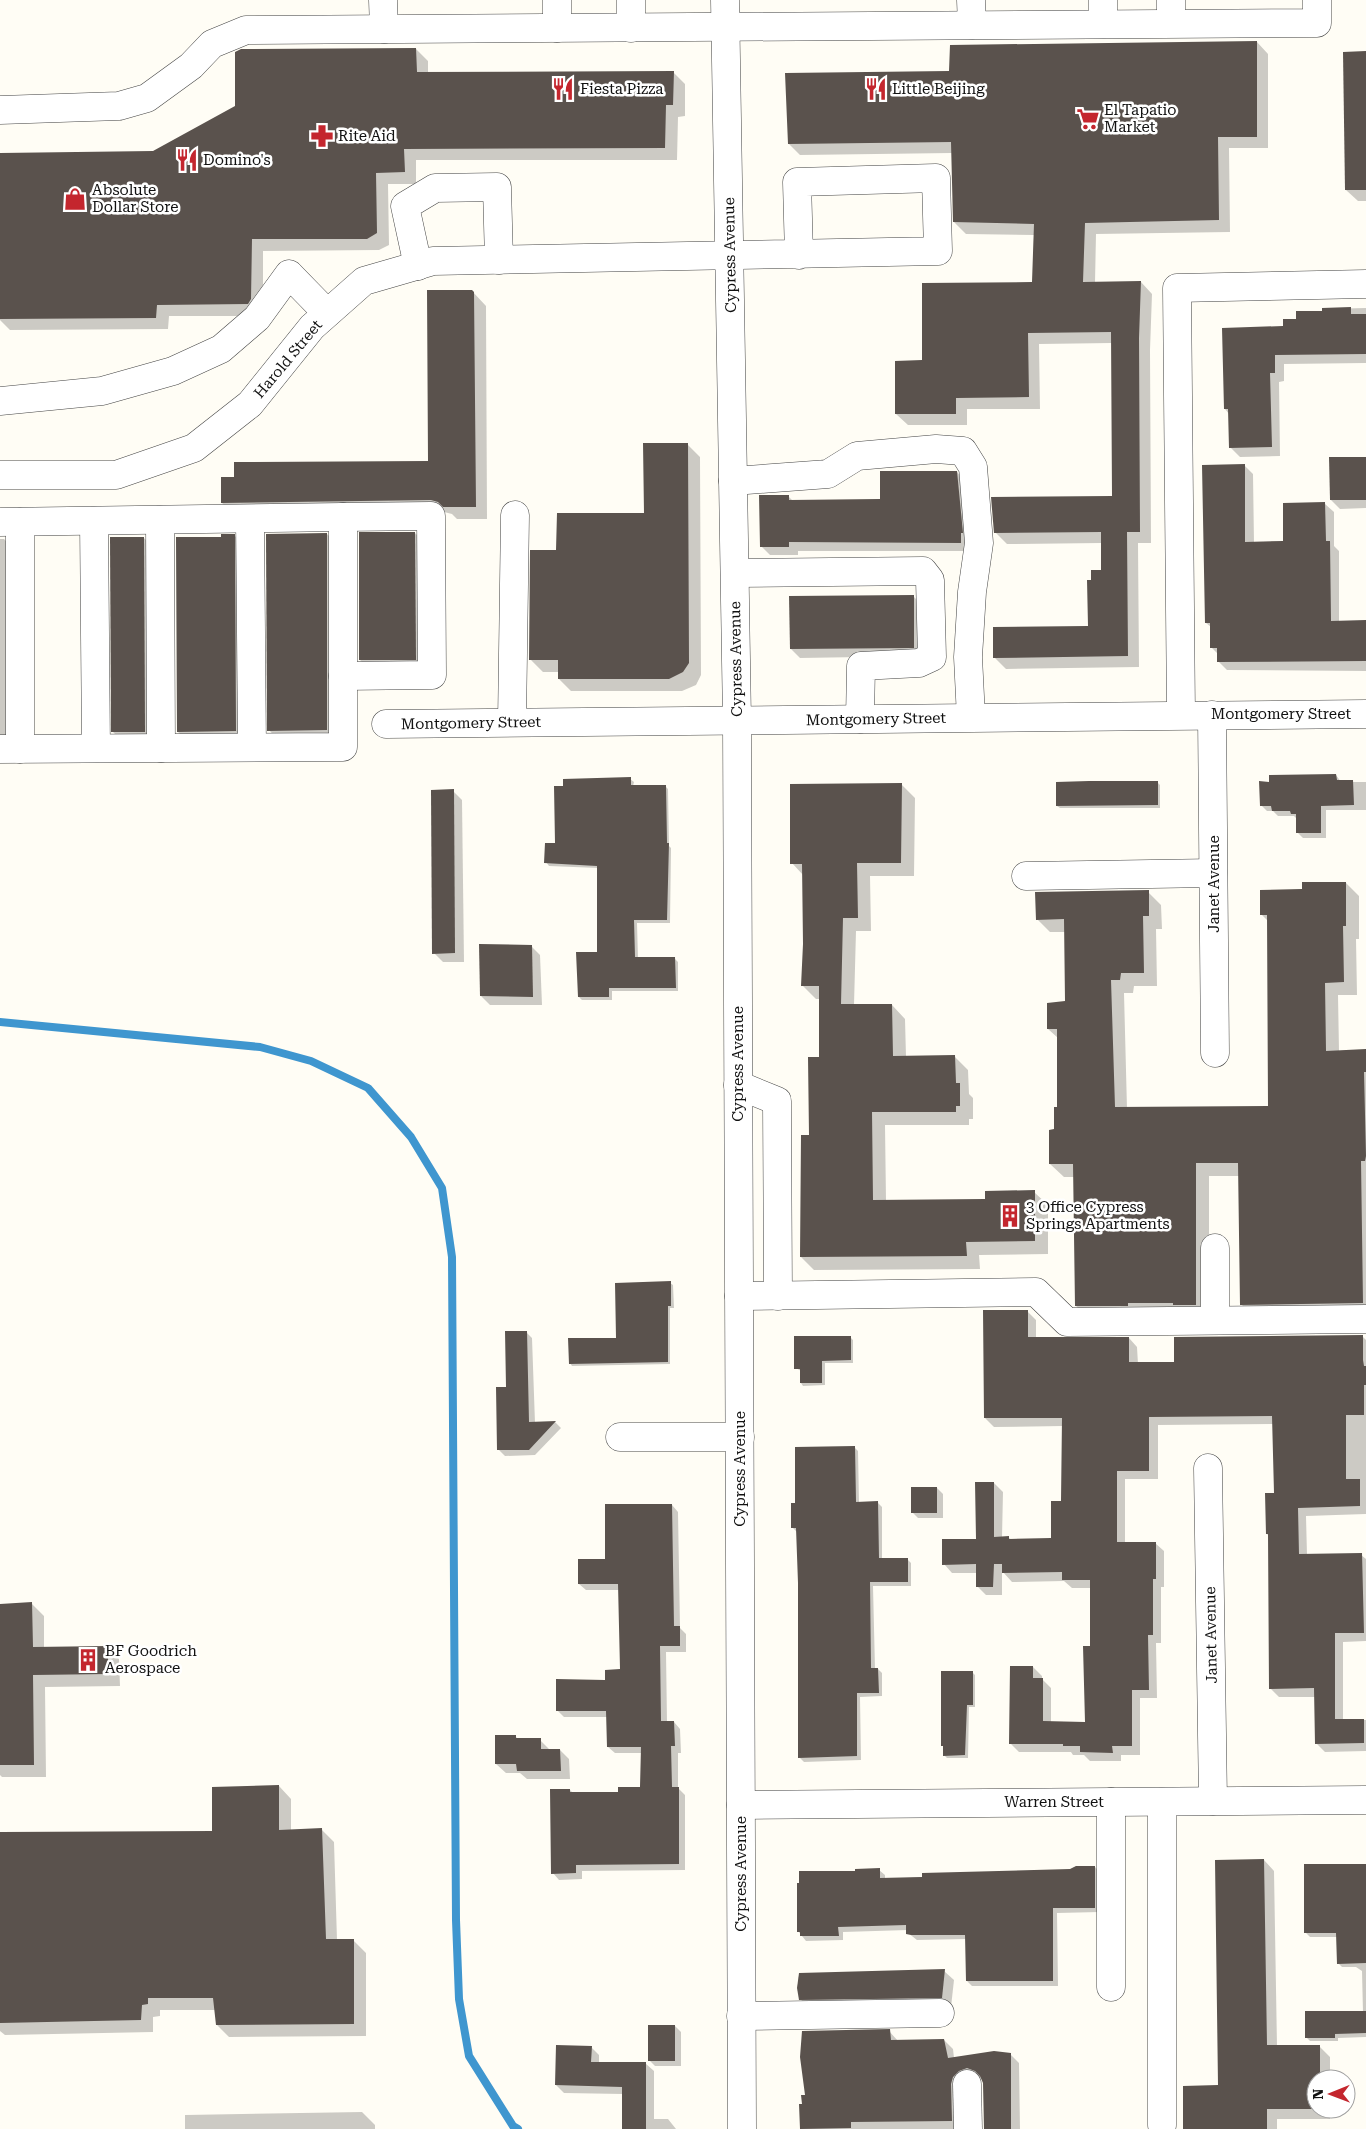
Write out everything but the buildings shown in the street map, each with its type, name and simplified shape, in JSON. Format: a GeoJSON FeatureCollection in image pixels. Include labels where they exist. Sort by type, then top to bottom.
{"type":"FeatureCollection","features":[{"type":"Feature","properties":{"kind":"street"},"geometry":{"type":"LineString","coordinates":[[384,0],[384,29]]}},
{"type":"Feature","properties":{"kind":"street"},"geometry":{"type":"LineString","coordinates":[[557,0],[557,28]]}},
{"type":"Feature","properties":{"kind":"street"},"geometry":{"type":"LineString","coordinates":[[631,0],[631,28]]}},
{"type":"Feature","properties":{"kind":"street","name":"Cypress Avenue"},"geometry":{"type":"LineString","coordinates":[[725,0],[737,720],[742,2129]]}},
{"type":"Feature","properties":{"kind":"street"},"geometry":{"type":"LineString","coordinates":[[0,110],[119,106],[147,98],[191,66],[212,44],[246,30],[725,28],[972,13],[1103,12],[1171,12],[1317,23],[1317,0]]}},
{"type":"Feature","properties":{"kind":"street","name":"Harold Street"},"geometry":{"type":"LineString","coordinates":[[0,475],[116,475],[194,448],[250,404],[312,327],[364,281],[434,261],[799,255],[938,252],[936,178],[797,182],[799,255]]}},
{"type":"Feature","properties":{"kind":"street"},"geometry":{"type":"LineString","coordinates":[[418,266],[405,206],[435,188],[496,187],[499,260]]}},
{"type":"Feature","properties":{"kind":"street"},"geometry":{"type":"LineString","coordinates":[[0,401],[102,391],[173,371],[221,348],[257,318],[289,274],[327,314]]}},
{"type":"Feature","properties":{"kind":"street"},"geometry":{"type":"LineString","coordinates":[[1181,715],[1177,288],[1366,284]]}},
{"type":"Feature","properties":{"kind":"street"},"geometry":{"type":"LineString","coordinates":[[733,481],[828,474],[857,456],[936,449],[963,451],[973,467],[979,543],[972,592],[968,657],[970,717]]}},
{"type":"Feature","properties":{"kind":"street"},"geometry":{"type":"LineString","coordinates":[[512,722],[515,515]]}},
{"type":"Feature","properties":{"kind":"street"},"geometry":{"type":"LineString","coordinates":[[343,517],[343,676],[343,747],[10,749],[10,522],[250,519],[343,517],[431,516],[432,675],[343,676]]}},
{"type":"Feature","properties":{"kind":"street"},"geometry":{"type":"LineString","coordinates":[[250,519],[252,747]]}},
{"type":"Feature","properties":{"kind":"street"},"geometry":{"type":"LineString","coordinates":[[160,520],[161,748]]}},
{"type":"Feature","properties":{"kind":"street"},"geometry":{"type":"LineString","coordinates":[[94,521],[96,748]]}},
{"type":"Feature","properties":{"kind":"street"},"geometry":{"type":"LineString","coordinates":[[735,573],[923,571],[927,575],[930,580],[932,657],[918,663],[861,666],[860,719]]}},
{"type":"Feature","properties":{"kind":"street","name":"Montgomery Street"},"geometry":{"type":"LineString","coordinates":[[386,724],[1212,714],[1366,714]]}},
{"type":"Feature","properties":{"kind":"street","name":"Janet Avenue"},"geometry":{"type":"LineString","coordinates":[[1212,714],[1215,1053]]}},
{"type":"Feature","properties":{"kind":"street"},"geometry":{"type":"LineString","coordinates":[[1026,876],[1214,873]]}},
{"type":"Feature","properties":{"kind":"street"},"geometry":{"type":"LineString","coordinates":[[738,1085],[777,1101],[778,1296]]}},
{"type":"Feature","properties":{"kind":"street"},"geometry":{"type":"LineString","coordinates":[[1215,1248],[1215,1320]]}},
{"type":"Feature","properties":{"kind":"street"},"geometry":{"type":"LineString","coordinates":[[739,1296],[1036,1292],[1067,1322],[1366,1319]]}},
{"type":"Feature","properties":{"kind":"street"},"geometry":{"type":"LineString","coordinates":[[620,1437],[740,1437]]}},
{"type":"Feature","properties":{"kind":"street","name":"Janet Avenue"},"geometry":{"type":"LineString","coordinates":[[1208,1468],[1213,1801]]}},
{"type":"Feature","properties":{"kind":"street","name":"Warren Street"},"geometry":{"type":"LineString","coordinates":[[741,1805],[1366,1800]]}},
{"type":"Feature","properties":{"kind":"street"},"geometry":{"type":"LineString","coordinates":[[1111,1802],[1111,1987]]}},
{"type":"Feature","properties":{"kind":"street"},"geometry":{"type":"LineString","coordinates":[[1162,1802],[1162,2125]]}},
{"type":"Feature","properties":{"kind":"street"},"geometry":{"type":"LineString","coordinates":[[741,2016],[940,2013]]}},
{"type":"Feature","properties":{"kind":"street"},"geometry":{"type":"LineString","coordinates":[[967,2084],[968,2129]]}},
{"type":"Feature","properties":{"kind":"waterway"},"geometry":{"type":"LineString","coordinates":[[0,1022],[260,1047],[311,1061],[368,1088],[411,1137],[442,1188],[452,1257],[456,1920],[459,1999],[469,2056],[513,2126],[518,2129]]}},
{"type":"Feature","properties":{"kind":"place","name":"Fiesta Pizza"},"geometry":{"type":"Point","coordinates":[563,89]}},
{"type":"Feature","properties":{"kind":"place","name":"Little Beijing"},"geometry":{"type":"Point","coordinates":[876,89]}},
{"type":"Feature","properties":{"kind":"place","name":"El Tapatio Market"},"geometry":{"type":"Point","coordinates":[1088,119]}},
{"type":"Feature","properties":{"kind":"place","name":"Rite Aid"},"geometry":{"type":"Point","coordinates":[322,136]}},
{"type":"Feature","properties":{"kind":"place","name":"Domino's"},"geometry":{"type":"Point","coordinates":[187,160]}},
{"type":"Feature","properties":{"kind":"place","name":"Absolute Dollar Store"},"geometry":{"type":"Point","coordinates":[75,199]}},
{"type":"Feature","properties":{"kind":"place","name":"3 Office Cypress Springs Apartments"},"geometry":{"type":"Point","coordinates":[1010,1216]}},
{"type":"Feature","properties":{"kind":"place","name":"BF Goodrich Aerospace"},"geometry":{"type":"Point","coordinates":[88,1660]}}]}
